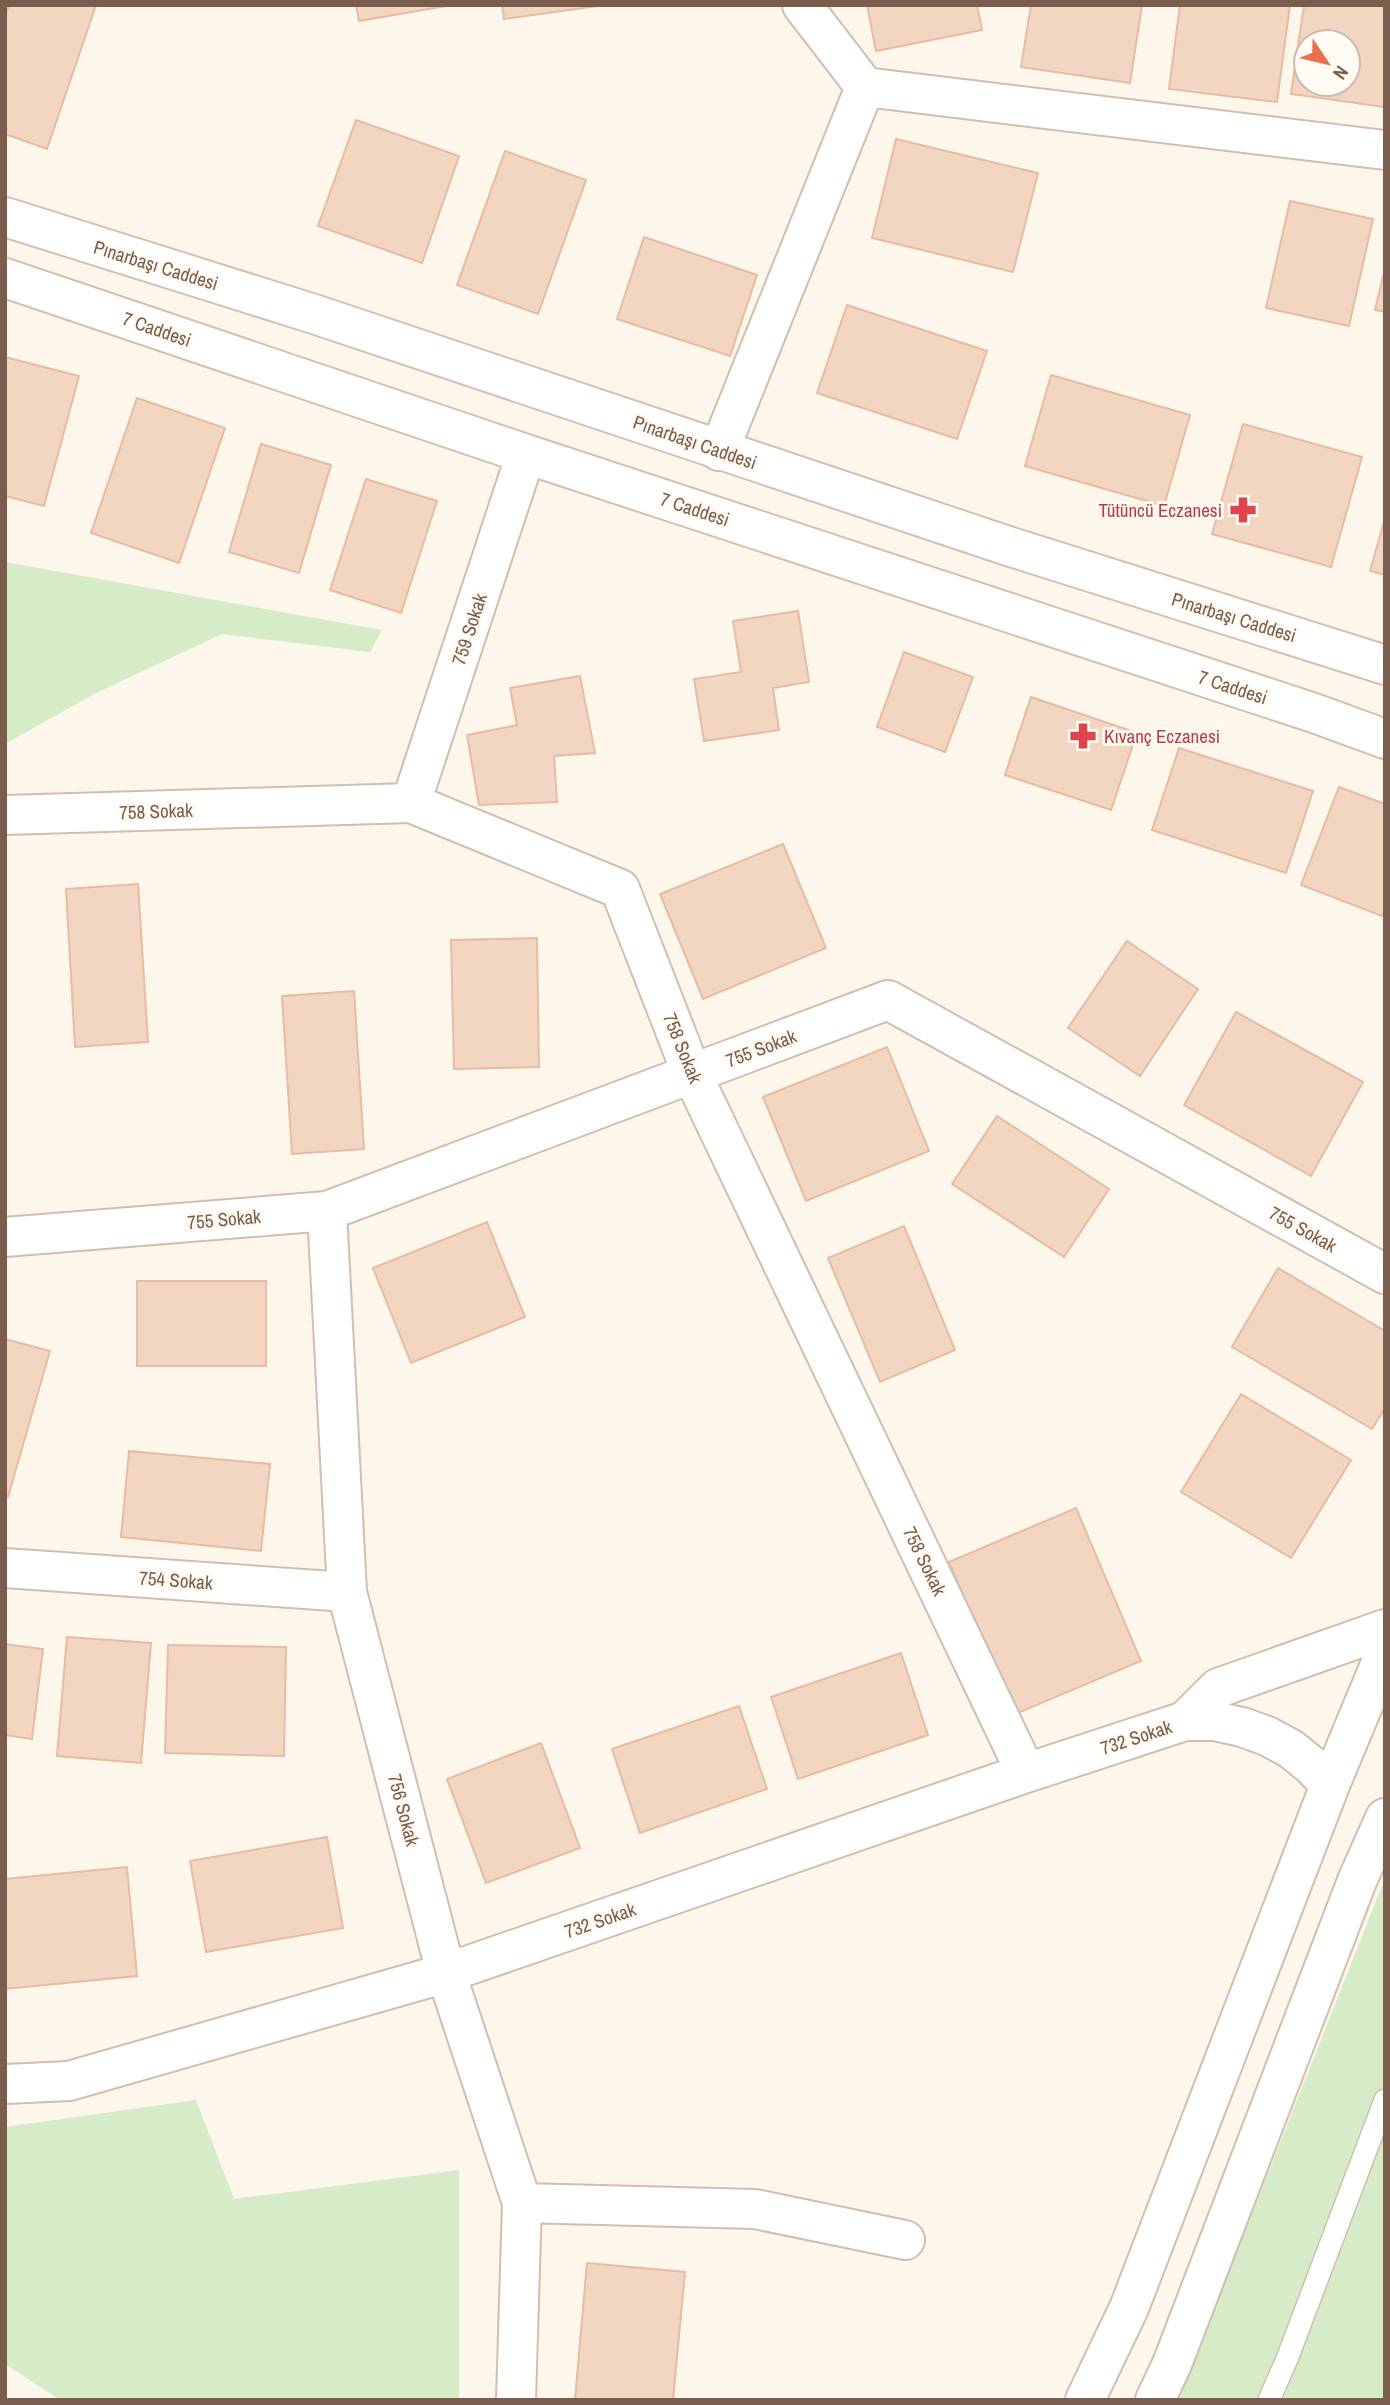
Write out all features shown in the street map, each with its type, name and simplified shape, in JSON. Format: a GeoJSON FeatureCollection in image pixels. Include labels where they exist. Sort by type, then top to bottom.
{"type":"FeatureCollection","features":[{"type":"Feature","properties":{"kind":"street"},"geometry":{"type":"LineString","coordinates":[[802,5],[865,87],[1385,150]]}},
{"type":"Feature","properties":{"kind":"street"},"geometry":{"type":"LineString","coordinates":[[719,451],[865,87]]}},
{"type":"Feature","properties":{"kind":"street","name":"Pınarbaşı Caddesi"},"geometry":{"type":"LineString","coordinates":[[5,217],[314,314],[1008,546],[1385,665]]}},
{"type":"Feature","properties":{"kind":"street","name":"7 Caddesi"},"geometry":{"type":"LineString","coordinates":[[5,278],[526,454],[1314,713],[1385,739]]}},
{"type":"Feature","properties":{"kind":"street","name":"759 Sokak"},"geometry":{"type":"LineString","coordinates":[[411,803],[526,454]]}},
{"type":"Feature","properties":{"kind":"street","name":"758 Sokak"},"geometry":{"type":"LineString","coordinates":[[5,816],[411,803],[620,889],[692,1074],[1026,1773]]}},
{"type":"Feature","properties":{"kind":"street","name":"755 Sokak"},"geometry":{"type":"LineString","coordinates":[[5,1237],[327,1211],[888,1000],[1385,1274]]}},
{"type":"Feature","properties":{"kind":"street","name":"756 Sokak"},"geometry":{"type":"LineString","coordinates":[[327,1211],[347,1592],[446,1973],[522,2203],[516,2400]]}},
{"type":"Feature","properties":{"kind":"street","name":"754 Sokak"},"geometry":{"type":"LineString","coordinates":[[5,1568],[347,1592]]}},
{"type":"Feature","properties":{"kind":"street","name":"732 Sokak"},"geometry":{"type":"LineString","coordinates":[[1185,1721],[1218,1688],[1385,1629]]}},
{"type":"Feature","properties":{"kind":"street"},"geometry":{"type":"LineString","coordinates":[[1085,2400],[1129,2308],[1330,1786],[1385,1653]]}},
{"type":"Feature","properties":{"kind":"street","name":"732 Sokak"},"geometry":{"type":"LineString","coordinates":[[5,2084],[69,2081],[446,1973],[1026,1773],[1185,1721],[1214,1721],[1267,1736],[1291,1749],[1330,1786]]}},
{"type":"Feature","properties":{"kind":"street"},"geometry":{"type":"LineString","coordinates":[[1154,2400],[1172,2364],[1357,1881],[1385,1818]]}},
{"type":"Feature","properties":{"kind":"street"},"geometry":{"type":"LineString","coordinates":[[522,2203],[755,2209],[905,2240]]}},
{"type":"Feature","properties":{"kind":"lane"},"geometry":{"type":"LineString","coordinates":[[1269,2400],[1385,2100]]}},
{"type":"Feature","properties":{"kind":"green space"},"geometry":{"type":"Polygon","coordinates":[[[5,562],[382,630],[370,652],[222,634],[96,693],[5,744],[5,562]]]}},
{"type":"Feature","properties":{"kind":"green space"},"geometry":{"type":"Polygon","coordinates":[[[1385,1880],[1385,2400],[1178,2400],[1382,1886],[1385,1880]]]}},
{"type":"Feature","properties":{"kind":"green space"},"geometry":{"type":"Polygon","coordinates":[[[196,2100],[234,2199],[459,2170],[459,2400],[60,2400],[5,2364],[5,2127],[196,2100]]]}},
{"type":"Feature","properties":{"kind":"building"},"geometry":{"type":"Polygon","coordinates":[[[9,5],[96,5],[47,149],[5,134],[5,17],[9,5]]]}},
{"type":"Feature","properties":{"kind":"building"},"geometry":{"type":"Polygon","coordinates":[[[356,5],[452,5],[359,21],[356,5]]]}},
{"type":"Feature","properties":{"kind":"building"},"geometry":{"type":"Polygon","coordinates":[[[502,5],[605,5],[504,19],[502,5]]]}},
{"type":"Feature","properties":{"kind":"building"},"geometry":{"type":"Polygon","coordinates":[[[867,5],[977,5],[982,30],[876,51],[867,5]]]}},
{"type":"Feature","properties":{"kind":"building"},"geometry":{"type":"Polygon","coordinates":[[[1031,5],[1142,5],[1130,83],[1021,67],[1031,5]]]}},
{"type":"Feature","properties":{"kind":"building"},"geometry":{"type":"Polygon","coordinates":[[[1180,5],[1290,5],[1277,102],[1169,89],[1180,5]]]}},
{"type":"Feature","properties":{"kind":"building"},"geometry":{"type":"Polygon","coordinates":[[[1304,5],[1385,5],[1385,107],[1320,98],[1362,98],[1362,28],[1301,28],[1304,5]]]}},
{"type":"Feature","properties":{"kind":"building"},"geometry":{"type":"Polygon","coordinates":[[[356,120],[459,156],[422,263],[318,226],[356,120]]]}},
{"type":"Feature","properties":{"kind":"building"},"geometry":{"type":"Polygon","coordinates":[[[896,139],[1038,173],[1013,272],[872,238],[896,139]]]}},
{"type":"Feature","properties":{"kind":"building"},"geometry":{"type":"Polygon","coordinates":[[[505,151],[586,180],[538,314],[457,285],[505,151]]]}},
{"type":"Feature","properties":{"kind":"building"},"geometry":{"type":"Polygon","coordinates":[[[1290,201],[1373,219],[1349,326],[1266,308],[1290,201]]]}},
{"type":"Feature","properties":{"kind":"building"},"geometry":{"type":"Polygon","coordinates":[[[644,237],[757,275],[730,356],[617,319],[644,237]]]}},
{"type":"Feature","properties":{"kind":"building"},"geometry":{"type":"Polygon","coordinates":[[[1385,268],[1385,312],[1375,310],[1385,268]]]}},
{"type":"Feature","properties":{"kind":"building"},"geometry":{"type":"Polygon","coordinates":[[[847,305],[987,351],[957,439],[817,393],[847,305]]]}},
{"type":"Feature","properties":{"kind":"building"},"geometry":{"type":"Polygon","coordinates":[[[5,357],[79,376],[44,506],[5,496],[5,357]]]}},
{"type":"Feature","properties":{"kind":"building"},"geometry":{"type":"Polygon","coordinates":[[[1051,375],[1190,415],[1164,506],[1025,466],[1051,375]]]}},
{"type":"Feature","properties":{"kind":"building"},"geometry":{"type":"Polygon","coordinates":[[[137,398],[225,428],[179,563],[91,533],[137,398]]]}},
{"type":"Feature","properties":{"kind":"building"},"geometry":{"type":"Polygon","coordinates":[[[1243,424],[1362,457],[1331,567],[1212,534],[1243,424]]]}},
{"type":"Feature","properties":{"kind":"building"},"geometry":{"type":"Polygon","coordinates":[[[261,444],[331,465],[299,573],[229,552],[261,444]]]}},
{"type":"Feature","properties":{"kind":"building"},"geometry":{"type":"Polygon","coordinates":[[[366,479],[437,501],[401,613],[330,590],[366,479]]]}},
{"type":"Feature","properties":{"kind":"building"},"geometry":{"type":"Polygon","coordinates":[[[1385,518],[1385,575],[1370,571],[1385,518]]]}},
{"type":"Feature","properties":{"kind":"building"},"geometry":{"type":"Polygon","coordinates":[[[798,611],[809,682],[773,688],[779,730],[704,741],[694,679],[741,672],[733,621],[798,611]]]}},
{"type":"Feature","properties":{"kind":"building"},"geometry":{"type":"Polygon","coordinates":[[[904,652],[973,677],[945,752],[877,727],[904,652]]]}},
{"type":"Feature","properties":{"kind":"building"},"geometry":{"type":"Polygon","coordinates":[[[580,676],[595,753],[554,756],[557,802],[479,805],[467,735],[517,725],[510,688],[580,676]]]}},
{"type":"Feature","properties":{"kind":"building"},"geometry":{"type":"Polygon","coordinates":[[[1031,697],[1137,733],[1111,810],[1005,775],[1031,697]]]}},
{"type":"Feature","properties":{"kind":"building"},"geometry":{"type":"Polygon","coordinates":[[[1179,748],[1313,791],[1286,873],[1152,830],[1179,748]]]}},
{"type":"Feature","properties":{"kind":"building"},"geometry":{"type":"Polygon","coordinates":[[[1339,787],[1385,804],[1385,909],[1382,916],[1301,885],[1339,787]]]}},
{"type":"Feature","properties":{"kind":"building"},"geometry":{"type":"Polygon","coordinates":[[[783,844],[826,948],[703,999],[660,894],[783,844]]]}},
{"type":"Feature","properties":{"kind":"building"},"geometry":{"type":"Polygon","coordinates":[[[138,884],[148,1042],[75,1047],[66,889],[138,884]]]}},
{"type":"Feature","properties":{"kind":"building"},"geometry":{"type":"Polygon","coordinates":[[[537,938],[539,1067],[454,1069],[451,940],[537,938]]]}},
{"type":"Feature","properties":{"kind":"building"},"geometry":{"type":"Polygon","coordinates":[[[1127,941],[1198,989],[1140,1076],[1068,1028],[1127,941]]]}},
{"type":"Feature","properties":{"kind":"building"},"geometry":{"type":"Polygon","coordinates":[[[354,991],[364,1149],[292,1154],[282,996],[354,991]]]}},
{"type":"Feature","properties":{"kind":"building"},"geometry":{"type":"Polygon","coordinates":[[[1236,1012],[1363,1082],[1311,1176],[1184,1105],[1236,1012]]]}},
{"type":"Feature","properties":{"kind":"building"},"geometry":{"type":"Polygon","coordinates":[[[887,1047],[929,1151],[806,1201],[763,1097],[887,1047]]]}},
{"type":"Feature","properties":{"kind":"building"},"geometry":{"type":"Polygon","coordinates":[[[997,1116],[1109,1189],[1064,1257],[952,1184],[997,1116]]]}},
{"type":"Feature","properties":{"kind":"building"},"geometry":{"type":"Polygon","coordinates":[[[487,1222],[525,1317],[411,1363],[373,1268],[487,1222]]]}},
{"type":"Feature","properties":{"kind":"building"},"geometry":{"type":"Polygon","coordinates":[[[904,1226],[955,1350],[880,1382],[828,1258],[904,1226]]]}},
{"type":"Feature","properties":{"kind":"building"},"geometry":{"type":"Polygon","coordinates":[[[1278,1268],[1385,1331],[1385,1408],[1372,1429],[1232,1347],[1278,1268]]]}},
{"type":"Feature","properties":{"kind":"building"},"geometry":{"type":"Polygon","coordinates":[[[137,1281],[266,1281],[266,1366],[137,1366],[137,1281]]]}},
{"type":"Feature","properties":{"kind":"building"},"geometry":{"type":"Polygon","coordinates":[[[5,1339],[50,1351],[8,1497],[5,1496],[5,1339]]]}},
{"type":"Feature","properties":{"kind":"building"},"geometry":{"type":"Polygon","coordinates":[[[1241,1394],[1351,1460],[1291,1558],[1181,1492],[1241,1394]]]}},
{"type":"Feature","properties":{"kind":"building"},"geometry":{"type":"Polygon","coordinates":[[[129,1451],[270,1464],[261,1551],[121,1537],[129,1451]]]}},
{"type":"Feature","properties":{"kind":"building"},"geometry":{"type":"Polygon","coordinates":[[[1076,1508],[1141,1661],[1013,1715],[949,1562],[1076,1508]]]}},
{"type":"Feature","properties":{"kind":"building"},"geometry":{"type":"Polygon","coordinates":[[[67,1637],[151,1643],[141,1763],[57,1756],[67,1637]]]}},
{"type":"Feature","properties":{"kind":"building"},"geometry":{"type":"Polygon","coordinates":[[[5,1644],[43,1649],[32,1739],[5,1735],[5,1644]]]}},
{"type":"Feature","properties":{"kind":"building"},"geometry":{"type":"Polygon","coordinates":[[[168,1645],[286,1647],[284,1756],[165,1753],[168,1645]]]}},
{"type":"Feature","properties":{"kind":"building"},"geometry":{"type":"Polygon","coordinates":[[[901,1653],[928,1735],[798,1779],[771,1697],[901,1653]]]}},
{"type":"Feature","properties":{"kind":"building"},"geometry":{"type":"Polygon","coordinates":[[[739,1706],[767,1789],[640,1833],[612,1749],[739,1706]]]}},
{"type":"Feature","properties":{"kind":"building"},"geometry":{"type":"Polygon","coordinates":[[[541,1743],[580,1848],[486,1883],[447,1779],[541,1743]]]}},
{"type":"Feature","properties":{"kind":"building"},"geometry":{"type":"Polygon","coordinates":[[[327,1837],[343,1928],[206,1952],[190,1861],[327,1837]]]}},
{"type":"Feature","properties":{"kind":"building"},"geometry":{"type":"Polygon","coordinates":[[[127,1867],[137,1976],[5,1989],[5,1879],[127,1867]]]}},
{"type":"Feature","properties":{"kind":"building"},"geometry":{"type":"Polygon","coordinates":[[[587,2263],[685,2272],[673,2400],[575,2400],[587,2263]]]}},
{"type":"Feature","properties":{"kind":"place","name":"Tütüncü Eczanesi"},"geometry":{"type":"Point","coordinates":[1243,510]}},
{"type":"Feature","properties":{"kind":"place","name":"Kıvanç Eczanesi"},"geometry":{"type":"Point","coordinates":[1083,736]}}]}
